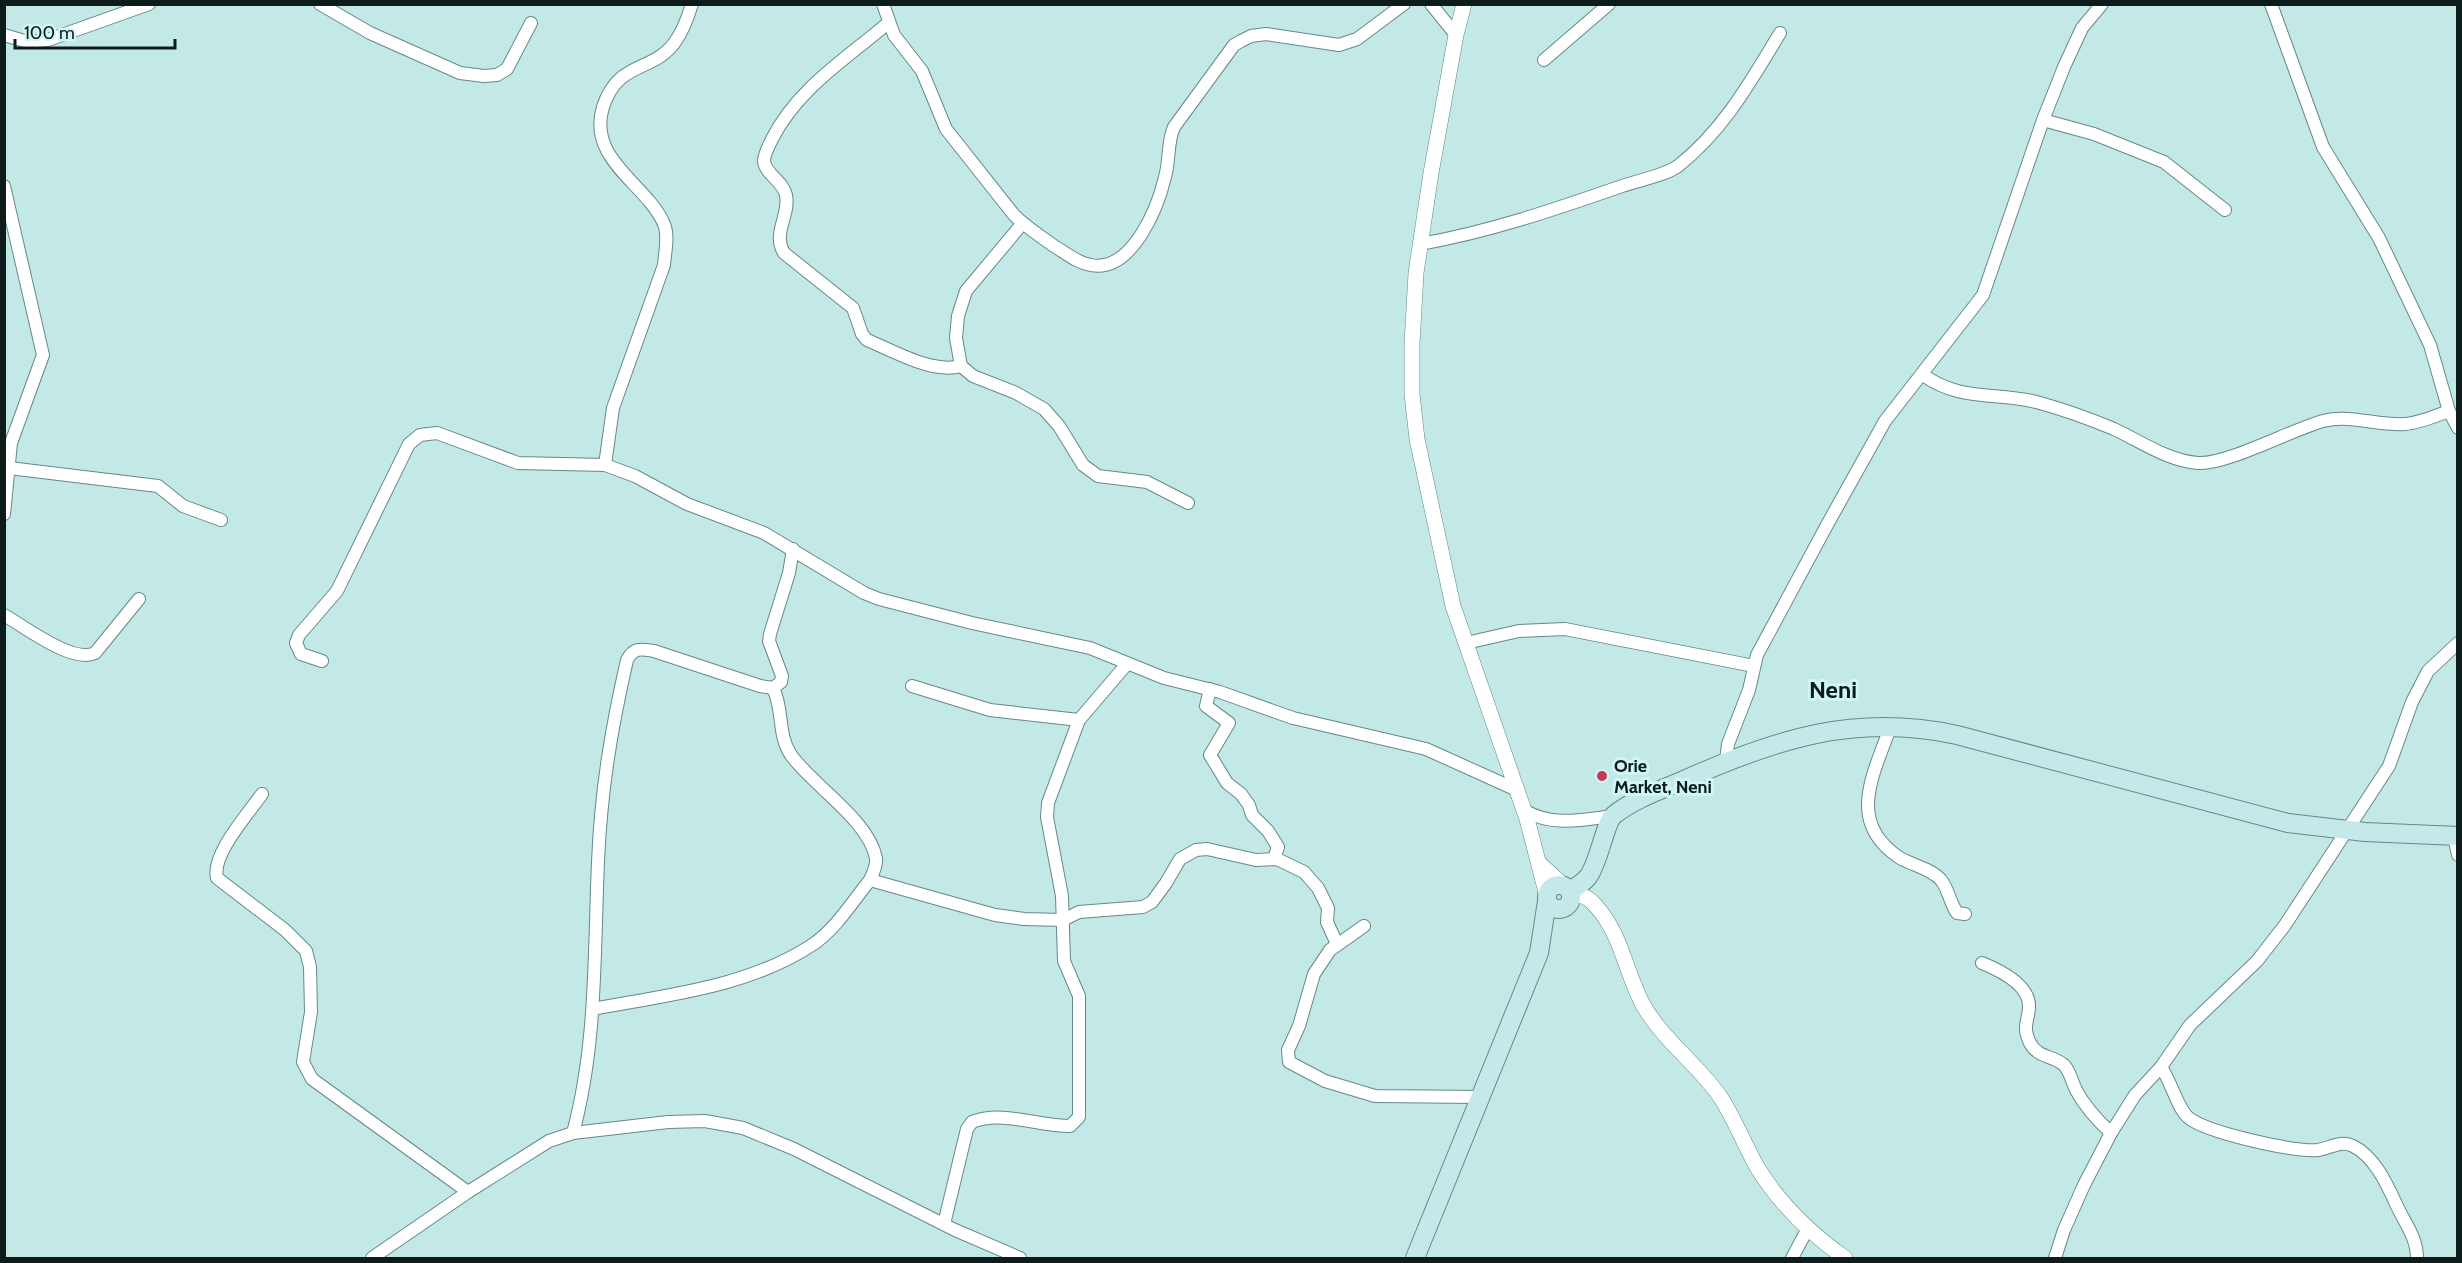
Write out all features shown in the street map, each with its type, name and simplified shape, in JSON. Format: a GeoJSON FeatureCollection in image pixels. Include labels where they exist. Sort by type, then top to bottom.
{"type":"FeatureCollection","features":[{"type":"Feature","properties":{"kind":"main road"},"geometry":{"type":"LineString","coordinates":[[1415,1258],[1560,896],[1588,876],[1612,816],[1641,800],[1726,761],[1826,731],[1891,725],[1920,727],[1994,744],[2288,823],[2349,830],[2456,836]]}},
{"type":"Feature","properties":{"kind":"street"},"geometry":{"type":"LineString","coordinates":[[4,34],[28,42],[48,40],[149,4]]}},
{"type":"Feature","properties":{"kind":"street"},"geometry":{"type":"LineString","coordinates":[[320,4],[370,33],[460,73],[484,76],[496,75],[507,69],[531,23]]}},
{"type":"Feature","properties":{"kind":"street"},"geometry":{"type":"LineString","coordinates":[[606,465],[613,408],[664,265],[667,241],[665,226],[654,207],[618,168],[606,151],[600,129],[602,109],[610,90],[619,77],[658,57],[675,44],[692,4]]}},
{"type":"Feature","properties":{"kind":"street"},"geometry":{"type":"LineString","coordinates":[[883,4],[888,23],[922,71],[946,129],[1022,224],[1077,261],[1102,266],[1113,262],[1138,240],[1151,219],[1166,174],[1170,135],[1234,45],[1251,36],[1266,34],[1339,45],[1358,39],[1404,4]]}},
{"type":"Feature","properties":{"kind":"street"},"geometry":{"type":"LineString","coordinates":[[1431,4],[1456,35]]}},
{"type":"Feature","properties":{"kind":"street"},"geometry":{"type":"LineString","coordinates":[[1464,4],[1456,35],[1420,244],[1412,344],[1412,394],[1426,484],[1453,606],[1524,810],[1540,864],[1560,896],[1580,895],[1589,899],[1609,924],[1622,947],[1634,985],[1652,1018],[1720,1097],[1758,1168],[1807,1230],[1845,1258]]}},
{"type":"Feature","properties":{"kind":"street"},"geometry":{"type":"LineString","coordinates":[[1544,60],[1609,4]]}},
{"type":"Feature","properties":{"kind":"street"},"geometry":{"type":"LineString","coordinates":[[1726,761],[1728,744],[1749,690],[1756,655],[1885,421],[1983,295],[1996,264],[2043,120],[2082,28],[2102,4]]}},
{"type":"Feature","properties":{"kind":"street"},"geometry":{"type":"LineString","coordinates":[[2271,4],[2323,147],[2384,249],[2430,345],[2449,411],[2457,428]]}},
{"type":"Feature","properties":{"kind":"street"},"geometry":{"type":"LineString","coordinates":[[888,23],[847,54],[808,90],[789,112],[767,149],[764,159],[766,167],[783,186],[786,196],[786,208],[778,239],[784,253],[853,308],[862,334],[867,340],[937,366],[953,368],[962,366]]}},
{"type":"Feature","properties":{"kind":"street"},"geometry":{"type":"LineString","coordinates":[[1420,244],[1459,237],[1530,217],[1676,168],[1711,137],[1750,83],[1780,33]]}},
{"type":"Feature","properties":{"kind":"street"},"geometry":{"type":"LineString","coordinates":[[2043,120],[2094,134],[2164,162],[2225,210]]}},
{"type":"Feature","properties":{"kind":"street"},"geometry":{"type":"LineString","coordinates":[[4,186],[43,355],[11,443],[4,514]]}},
{"type":"Feature","properties":{"kind":"street"},"geometry":{"type":"LineString","coordinates":[[1022,224],[966,291],[958,316],[956,338],[962,366],[973,376],[1016,393],[1044,409],[1059,426],[1083,465],[1098,476],[1147,482],[1188,503]]}},
{"type":"Feature","properties":{"kind":"street"},"geometry":{"type":"LineString","coordinates":[[1923,375],[1940,387],[1958,393],[2009,397],[2048,405],[2112,428],[2175,458],[2200,464],[2231,456],[2326,420],[2351,419],[2407,424],[2449,411]]}},
{"type":"Feature","properties":{"kind":"street"},"geometry":{"type":"LineString","coordinates":[[322,661],[301,654],[296,643],[299,635],[337,591],[414,438],[428,432],[437,432],[518,463],[606,465],[634,476],[687,504],[764,533],[864,593],[879,599],[972,623],[1090,648],[1126,665],[1164,678],[1210,689],[1293,718],[1426,749],[1517,790]]}},
{"type":"Feature","properties":{"kind":"street"},"geometry":{"type":"LineString","coordinates":[[7,475],[158,486],[183,506],[221,520]]}},
{"type":"Feature","properties":{"kind":"street"},"geometry":{"type":"LineString","coordinates":[[773,688],[781,682],[782,676],[769,641],[770,634],[789,573],[793,549]]}},
{"type":"Feature","properties":{"kind":"street"},"geometry":{"type":"LineString","coordinates":[[4,615],[69,652],[89,656],[95,653],[139,599]]}},
{"type":"Feature","properties":{"kind":"street"},"geometry":{"type":"LineString","coordinates":[[1466,643],[1519,631],[1565,629],[1754,666]]}},
{"type":"Feature","properties":{"kind":"street"},"geometry":{"type":"LineString","coordinates":[[2055,1258],[2064,1230],[2111,1132],[2135,1095],[2162,1067],[2190,1025],[2257,961],[2285,925],[2389,766],[2412,702],[2428,671],[2457,643]]}},
{"type":"Feature","properties":{"kind":"street"},"geometry":{"type":"LineString","coordinates":[[573,1133],[583,1093],[593,1009],[604,775],[610,734],[627,660],[631,652],[639,649],[654,651],[773,688]]}},
{"type":"Feature","properties":{"kind":"street"},"geometry":{"type":"LineString","coordinates":[[944,1224],[967,1129],[972,1122],[1000,1116],[1049,1126],[1070,1126],[1079,1117],[1079,996],[1064,961],[1062,896],[1047,817],[1051,795],[1079,720],[1126,665]]}},
{"type":"Feature","properties":{"kind":"street"},"geometry":{"type":"LineString","coordinates":[[912,686],[952,696],[990,710],[1079,720]]}},
{"type":"Feature","properties":{"kind":"street"},"geometry":{"type":"LineString","coordinates":[[593,1009],[710,987],[769,969],[814,944],[870,880],[875,869],[876,858],[870,844],[829,793],[791,755],[782,739],[779,704],[773,688]]}},
{"type":"Feature","properties":{"kind":"street"},"geometry":{"type":"LineString","coordinates":[[1210,689],[1206,706],[1229,723],[1210,755],[1227,783],[1249,805],[1252,815],[1274,838],[1278,847],[1274,859]]}},
{"type":"Feature","properties":{"kind":"street"},"geometry":{"type":"LineString","coordinates":[[1891,725],[1869,791],[1866,807],[1869,821],[1876,836],[1886,848],[1941,879],[1957,913],[1965,914]]}},
{"type":"Feature","properties":{"kind":"street"},"geometry":{"type":"LineString","coordinates":[[262,794],[221,853],[215,869],[217,878],[285,930],[306,951],[311,985],[311,1012],[303,1053],[305,1071],[352,1110],[468,1192]]}},
{"type":"Feature","properties":{"kind":"street"},"geometry":{"type":"LineString","coordinates":[[1524,810],[1547,820],[1574,822],[1612,816]]}},
{"type":"Feature","properties":{"kind":"street"},"geometry":{"type":"LineString","coordinates":[[2456,836],[2457,855]]}},
{"type":"Feature","properties":{"kind":"street"},"geometry":{"type":"LineString","coordinates":[[870,880],[995,915],[1063,920],[1078,912],[1143,907],[1152,902],[1167,883],[1180,859],[1196,850],[1206,849],[1256,860],[1274,859],[1304,872],[1318,888],[1328,908],[1327,922],[1336,944]]}},
{"type":"Feature","properties":{"kind":"street"},"geometry":{"type":"LineString","coordinates":[[1364,926],[1336,944],[1314,974],[1299,1026],[1288,1050],[1289,1062],[1325,1081],[1375,1096],[1481,1097]]}},
{"type":"Feature","properties":{"kind":"street"},"geometry":{"type":"LineString","coordinates":[[1982,963],[2007,974],[2024,993],[2029,1001],[2029,1010],[2024,1023],[2030,1043],[2037,1053],[2064,1065],[2088,1109],[2111,1132]]}},
{"type":"Feature","properties":{"kind":"street"},"geometry":{"type":"LineString","coordinates":[[2162,1067],[2173,1084],[2181,1111],[2189,1118],[2214,1131],[2307,1149],[2347,1143],[2360,1149],[2390,1188],[2414,1238],[2417,1258]]}},
{"type":"Feature","properties":{"kind":"street"},"geometry":{"type":"LineString","coordinates":[[372,1258],[468,1192],[549,1141],[573,1133],[705,1121],[742,1128],[849,1175],[944,1224],[1020,1258]]}},
{"type":"Feature","properties":{"kind":"street"},"geometry":{"type":"LineString","coordinates":[[1792,1258],[1807,1230]]}},
{"type":"Feature","properties":{"kind":"place","name":"Orie Market, Neni"},"geometry":{"type":"Point","coordinates":[1602,776]}},
{"type":"Feature","properties":{"kind":"district","name":"Neni"},"geometry":{"type":"Point","coordinates":[1833,690]}}]}
